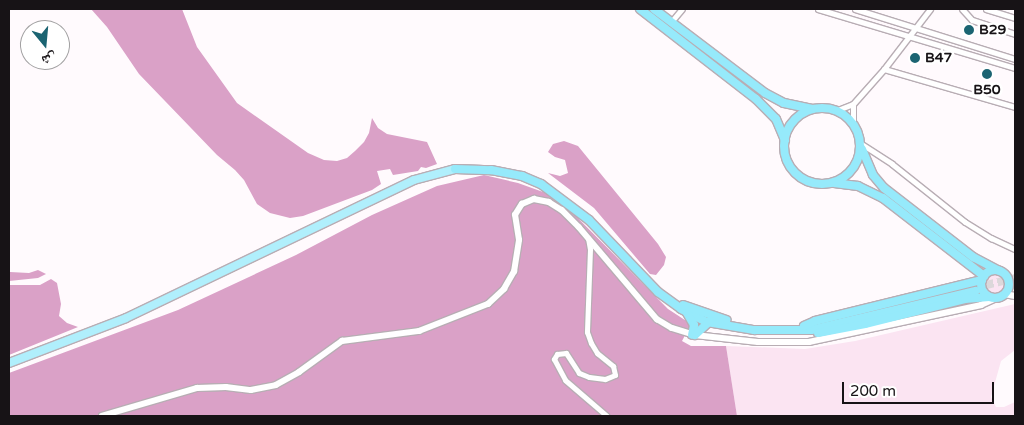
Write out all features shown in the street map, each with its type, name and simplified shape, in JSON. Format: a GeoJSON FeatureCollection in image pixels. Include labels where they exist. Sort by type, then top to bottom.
{"type":"FeatureCollection","features":[{"type":"Feature","properties":{"kind":"highway"},"geometry":{"type":"LineString","coordinates":[[640,9],[756,99],[776,119],[785,140],[788,162],[794,172],[814,183],[849,184],[870,190],[964,260],[983,278]]}},
{"type":"Feature","properties":{"kind":"highway"},"geometry":{"type":"LineString","coordinates":[[654,9],[774,99],[790,105],[835,111],[853,123],[865,160],[884,188],[973,257],[1001,272],[1008,279],[1009,291],[993,298],[965,300],[830,332],[726,321],[707,322],[693,335]]}},
{"type":"Feature","properties":{"kind":"highway"},"geometry":{"type":"LineString","coordinates":[[785,140],[795,120],[814,109]]}},
{"type":"Feature","properties":{"kind":"highway"},"geometry":{"type":"LineString","coordinates":[[830,183],[849,173],[859,154],[860,143]]}},
{"type":"Feature","properties":{"kind":"highway"},"geometry":{"type":"LineString","coordinates":[[455,168],[474,166],[496,168],[542,182],[577,206],[672,298],[691,308],[726,321]]}},
{"type":"Feature","properties":{"kind":"highway"},"geometry":{"type":"LineString","coordinates":[[455,168],[507,173],[541,184],[555,192],[589,220],[658,292],[686,312],[707,322],[754,330],[803,329],[975,289]]}},
{"type":"Feature","properties":{"kind":"highway"},"geometry":{"type":"LineString","coordinates":[[964,260],[973,274],[972,278],[965,285]]}},
{"type":"Feature","properties":{"kind":"highway"},"geometry":{"type":"LineString","coordinates":[[803,329],[815,321],[965,285],[983,278],[990,271],[1015,272]]}},
{"type":"Feature","properties":{"kind":"highway"},"geometry":{"type":"LineString","coordinates":[[983,278],[982,290],[993,298]]}},
{"type":"Feature","properties":{"kind":"highway"},"geometry":{"type":"LineString","coordinates":[[686,312],[694,325],[693,335]]}},
{"type":"Feature","properties":{"kind":"main road"},"geometry":{"type":"LineString","coordinates":[[9,363],[126,318],[414,180],[455,168]]}},
{"type":"Feature","properties":{"kind":"street"},"geometry":{"type":"LineString","coordinates":[[671,22],[682,9]]}},
{"type":"Feature","properties":{"kind":"street"},"geometry":{"type":"LineString","coordinates":[[818,9],[1015,68]]}},
{"type":"Feature","properties":{"kind":"street"},"geometry":{"type":"LineString","coordinates":[[855,9],[1015,59]]}},
{"type":"Feature","properties":{"kind":"street"},"geometry":{"type":"LineString","coordinates":[[835,111],[852,104],[884,69],[930,9]]}},
{"type":"Feature","properties":{"kind":"street"},"geometry":{"type":"LineString","coordinates":[[962,9],[972,20],[1015,34]]}},
{"type":"Feature","properties":{"kind":"street"},"geometry":{"type":"LineString","coordinates":[[986,9],[1015,18]]}},
{"type":"Feature","properties":{"kind":"street"},"geometry":{"type":"LineString","coordinates":[[884,69],[1015,107]]}},
{"type":"Feature","properties":{"kind":"street"},"geometry":{"type":"LineString","coordinates":[[852,104],[853,123]]}},
{"type":"Feature","properties":{"kind":"street"},"geometry":{"type":"LineString","coordinates":[[860,143],[887,161],[965,222],[991,238],[1015,249]]}},
{"type":"Feature","properties":{"kind":"street"},"geometry":{"type":"LineString","coordinates":[[102,416],[197,388],[226,387],[252,390],[276,386],[342,341],[419,331],[488,304],[504,289],[514,272],[519,240],[515,215],[522,204],[534,199],[549,202],[562,210],[587,235],[657,319],[672,328],[693,335],[758,342],[809,342],[981,305],[993,298]]}},
{"type":"Feature","properties":{"kind":"street"},"geometry":{"type":"LineString","coordinates":[[587,235],[590,244],[587,332],[590,343],[596,352],[615,369],[615,375],[605,378],[589,377],[579,373],[566,353],[557,354],[554,358],[565,380],[607,416]]}},
{"type":"Feature","properties":{"kind":"street"},"geometry":{"type":"LineString","coordinates":[[589,259],[601,252]]}},
{"type":"Feature","properties":{"kind":"street"},"geometry":{"type":"LineString","coordinates":[[1009,291],[1015,296]]}},
{"type":"Feature","properties":{"kind":"shaded area"},"geometry":{"type":"Polygon","coordinates":[[[91,9],[182,9],[197,47],[237,103],[308,153],[324,160],[337,161],[347,158],[364,142],[369,133],[372,118],[378,128],[387,134],[427,142],[437,164],[426,168],[421,167],[418,171],[393,175],[390,169],[377,171],[381,184],[372,190],[303,216],[290,218],[270,213],[257,204],[244,180],[235,170],[217,155],[139,74],[107,27],[91,9]]]}},
{"type":"Feature","properties":{"kind":"shaded area"},"geometry":{"type":"Polygon","coordinates":[[[564,141],[578,146],[658,244],[666,257],[664,265],[656,275],[650,274],[594,208],[548,173],[560,176],[568,173],[565,160],[555,157],[548,152],[553,144],[564,141]]]}},
{"type":"Feature","properties":{"kind":"shaded area"},"geometry":{"type":"Polygon","coordinates":[[[484,175],[518,183],[557,197],[668,309],[691,324],[682,341],[691,346],[726,346],[737,416],[9,416],[9,373],[178,310],[296,255],[372,215],[437,186],[484,175]]]}},
{"type":"Feature","properties":{"kind":"shaded area"},"geometry":{"type":"Polygon","coordinates":[[[38,270],[46,274],[38,278],[9,281],[10,272],[29,273],[38,270]]]}},
{"type":"Feature","properties":{"kind":"shaded area"},"geometry":{"type":"Polygon","coordinates":[[[996,274],[1003,277],[1006,284],[1003,291],[996,294],[989,291],[986,284],[989,277],[996,274]]]}},
{"type":"Feature","properties":{"kind":"shaded area"},"geometry":{"type":"Polygon","coordinates":[[[51,279],[57,283],[61,304],[59,316],[67,323],[78,327],[9,355],[9,285],[40,285],[51,279]]]}},
{"type":"Feature","properties":{"kind":"shaded area"},"geometry":{"type":"Polygon","coordinates":[[[1015,304],[1015,350],[1001,361],[991,397],[996,407],[1004,407],[1015,402],[1015,416],[737,416],[726,346],[805,349],[855,341],[1015,304]]]}},
{"type":"Feature","properties":{"kind":"tunnel"},"geometry":{"type":"LineString","coordinates":[[974,288],[1015,278]]}},
{"type":"Feature","properties":{"kind":"place","name":"B29"},"geometry":{"type":"Point","coordinates":[969,30]}},
{"type":"Feature","properties":{"kind":"place","name":"B47"},"geometry":{"type":"Point","coordinates":[915,58]}},
{"type":"Feature","properties":{"kind":"place","name":"B50"},"geometry":{"type":"Point","coordinates":[987,74]}}]}
